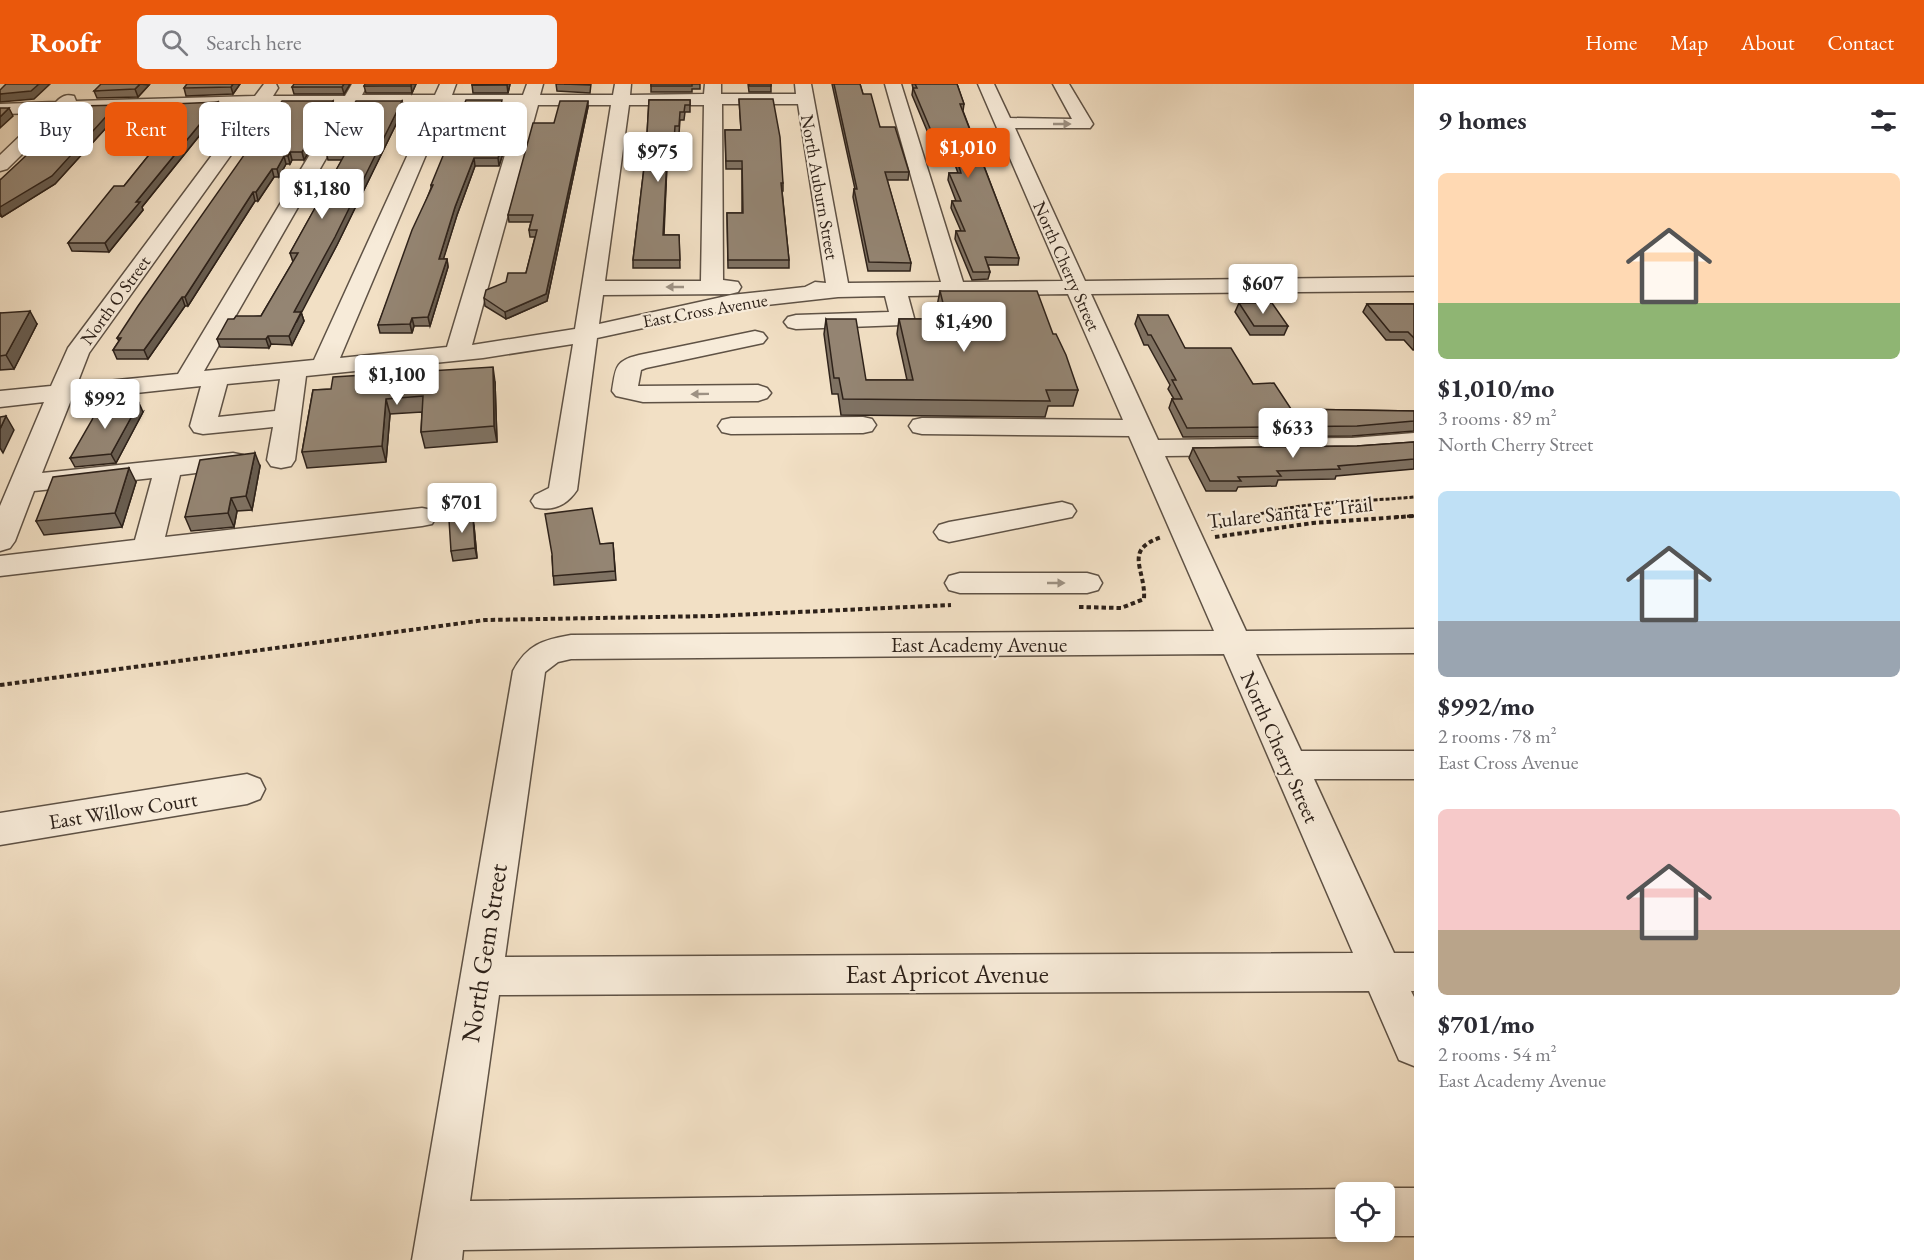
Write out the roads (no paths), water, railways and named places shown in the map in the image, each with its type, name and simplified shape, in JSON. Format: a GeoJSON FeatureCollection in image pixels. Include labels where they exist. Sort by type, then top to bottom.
{"type":"FeatureCollection","features":[{"type":"Feature","properties":{"kind":"street"},"geometry":{"type":"LineString","coordinates":[[892,84],[954,289]]}},
{"type":"Feature","properties":{"kind":"street","name":"North Cherry Street"},"geometry":{"type":"LineString","coordinates":[[986,84],[1143,438],[1155,494],[1185,533],[1288,765],[1397,973],[1414,1045]]}},
{"type":"Feature","properties":{"kind":"street"},"geometry":{"type":"LineString","coordinates":[[1004,123],[1084,124],[1061,84]]}},
{"type":"Feature","properties":{"kind":"street"},"geometry":{"type":"LineString","coordinates":[[66,102],[77,92]]}},
{"type":"Feature","properties":{"kind":"street"},"geometry":{"type":"LineString","coordinates":[[186,381],[356,92]]}},
{"type":"Feature","properties":{"kind":"street"},"geometry":{"type":"LineString","coordinates":[[323,368],[445,92]]}},
{"type":"Feature","properties":{"kind":"street"},"geometry":{"type":"LineString","coordinates":[[457,354],[533,92]]}},
{"type":"Feature","properties":{"kind":"street"},"geometry":{"type":"LineString","coordinates":[[545,501],[558,496],[563,490],[584,334],[622,92]]}},
{"type":"Feature","properties":{"kind":"street"},"geometry":{"type":"LineString","coordinates":[[712,287],[713,92]]}},
{"type":"Feature","properties":{"kind":"street"},"geometry":{"type":"LineString","coordinates":[[93,105],[267,93],[804,92]]}},
{"type":"Feature","properties":{"kind":"street","name":"North Auburn Street"},"geometry":{"type":"LineString","coordinates":[[804,92],[838,290]]}},
{"type":"Feature","properties":{"kind":"street","name":"North O Street"},"geometry":{"type":"LineString","coordinates":[[0,541],[77,353],[267,93]]}},
{"type":"Feature","properties":{"kind":"street"},"geometry":{"type":"LineString","coordinates":[[0,109],[18,108]]}},
{"type":"Feature","properties":{"kind":"street"},"geometry":{"type":"LineString","coordinates":[[0,165],[18,148]]}},
{"type":"Feature","properties":{"kind":"street","name":"East Cross Avenue"},"geometry":{"type":"LineString","coordinates":[[0,399],[457,354],[534,344],[678,312],[754,319],[795,310],[838,290],[1414,284]]}},
{"type":"Feature","properties":{"kind":"street"},"geometry":{"type":"LineString","coordinates":[[593,288],[712,287],[838,290]]}},
{"type":"Feature","properties":{"kind":"street"},"geometry":{"type":"LineString","coordinates":[[795,310],[902,318],[895,290]]}},
{"type":"Feature","properties":{"kind":"street"},"geometry":{"type":"LineString","coordinates":[[754,319],[629,366],[625,391],[632,393],[758,393]]}},
{"type":"Feature","properties":{"kind":"street"},"geometry":{"type":"LineString","coordinates":[[282,460],[294,370]]}},
{"type":"Feature","properties":{"kind":"street"},"geometry":{"type":"LineString","coordinates":[[216,378],[203,426],[287,418]]}},
{"type":"Feature","properties":{"kind":"street"},"geometry":{"type":"LineString","coordinates":[[578,381],[626,380]]}},
{"type":"Feature","properties":{"kind":"street"},"geometry":{"type":"LineString","coordinates":[[731,426],[862,425]]}},
{"type":"Feature","properties":{"kind":"street"},"geometry":{"type":"LineString","coordinates":[[922,426],[1352,446],[1414,441]]}},
{"type":"Feature","properties":{"kind":"street"},"geometry":{"type":"LineString","coordinates":[[22,484],[233,461]]}},
{"type":"Feature","properties":{"kind":"street"},"geometry":{"type":"LineString","coordinates":[[147,549],[168,468]]}},
{"type":"Feature","properties":{"kind":"street"},"geometry":{"type":"LineString","coordinates":[[949,532],[1062,511]]}},
{"type":"Feature","properties":{"kind":"street"},"geometry":{"type":"LineString","coordinates":[[0,566],[422,517]]}},
{"type":"Feature","properties":{"kind":"street"},"geometry":{"type":"LineString","coordinates":[[960,583],[1087,583]]}},
{"type":"Feature","properties":{"kind":"street","name":"East Academy Avenue"},"geometry":{"type":"LineString","coordinates":[[544,653],[571,647],[1414,640]]}},
{"type":"Feature","properties":{"kind":"street","name":"North Gem Street"},"geometry":{"type":"LineString","coordinates":[[439,1243],[529,671],[534,661],[544,653]]}},
{"type":"Feature","properties":{"kind":"street"},"geometry":{"type":"LineString","coordinates":[[1288,765],[1414,765]]}},
{"type":"Feature","properties":{"kind":"street","name":"East Willow Court"},"geometry":{"type":"LineString","coordinates":[[0,830],[247,789]]}},
{"type":"Feature","properties":{"kind":"street","name":"East Apricot Avenue"},"geometry":{"type":"LineString","coordinates":[[480,976],[1397,973]]}},
{"type":"Feature","properties":{"kind":"street"},"geometry":{"type":"LineString","coordinates":[[1395,1212],[1414,1212]]}},
{"type":"Feature","properties":{"kind":"street"},"geometry":{"type":"LineString","coordinates":[[439,1243],[1335,1213]]}}]}
